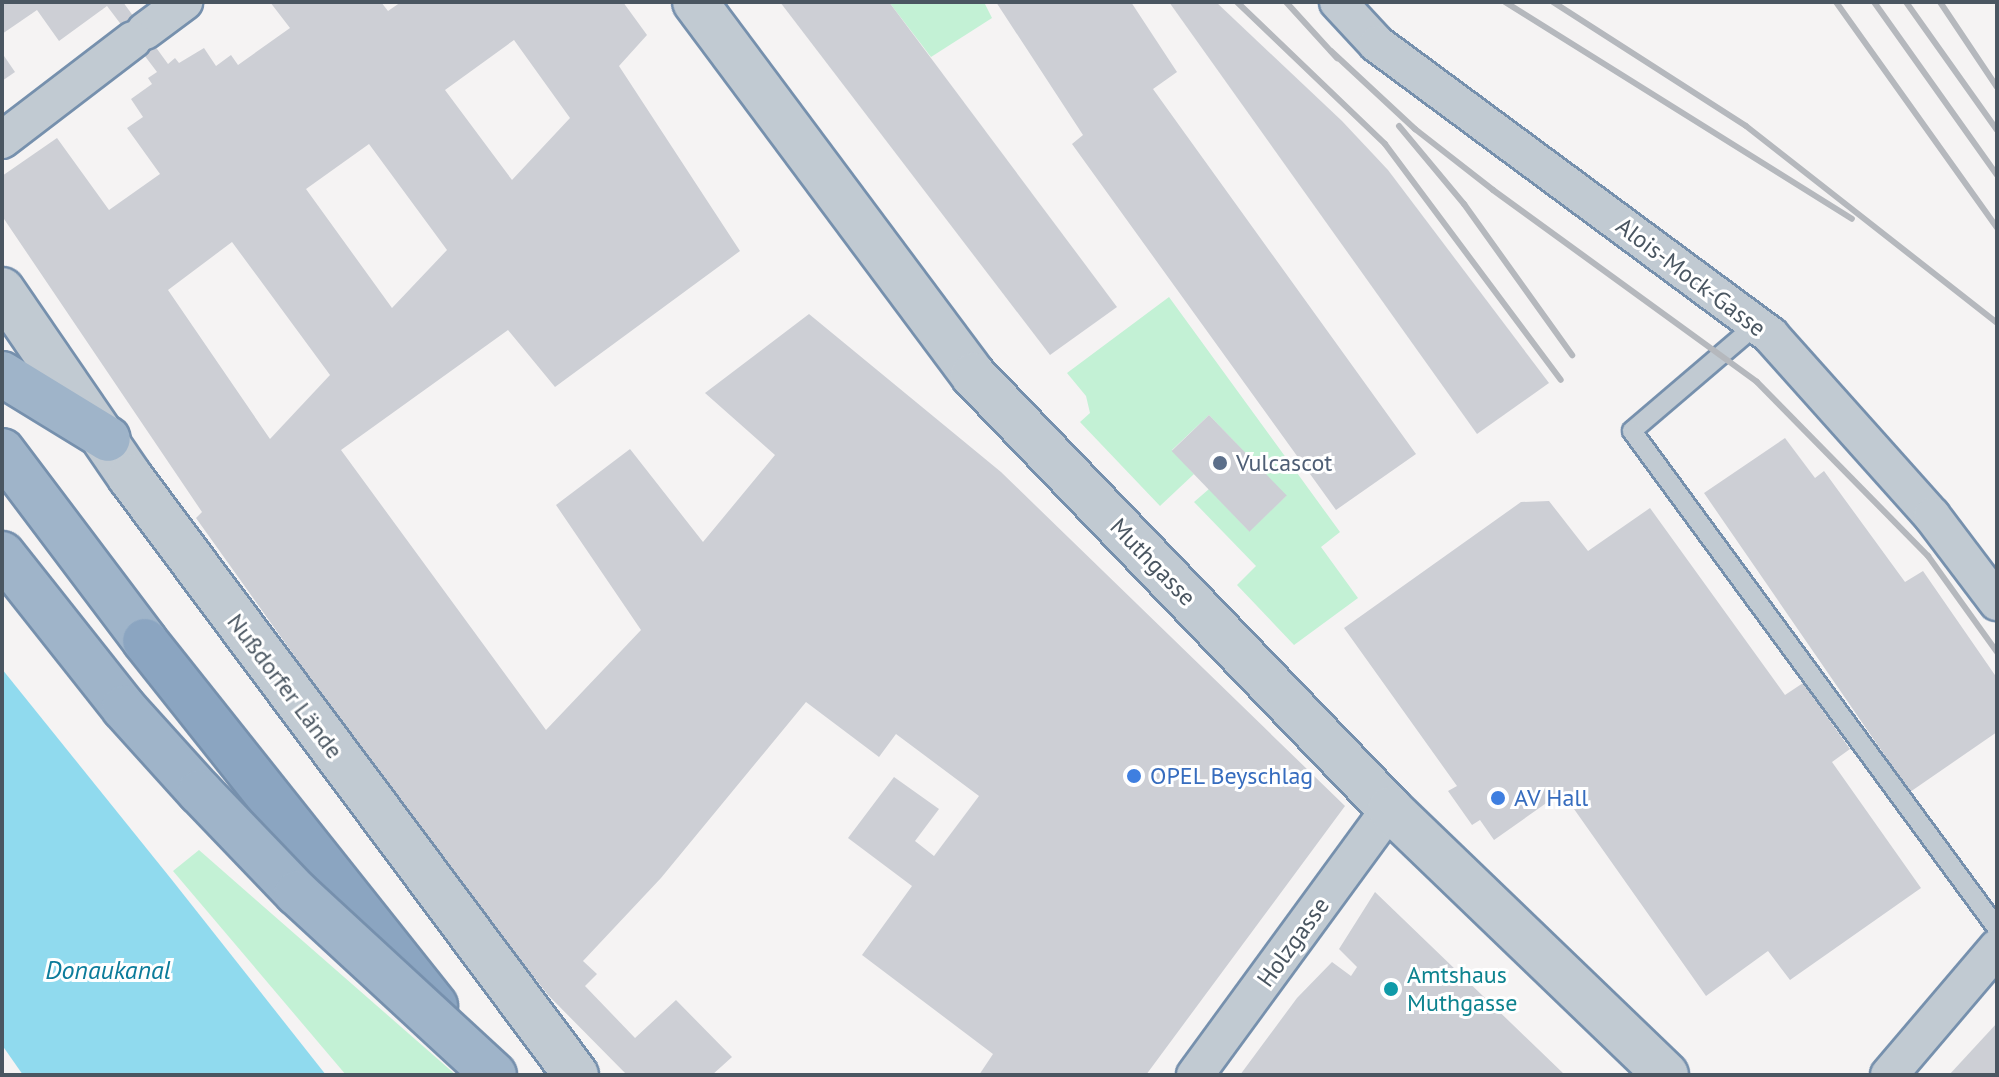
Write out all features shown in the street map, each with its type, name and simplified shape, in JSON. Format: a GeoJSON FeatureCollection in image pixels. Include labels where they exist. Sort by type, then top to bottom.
{"type":"FeatureCollection","features":[{"type":"Feature","properties":{"kind":"highway"},"geometry":{"type":"LineString","coordinates":[[2,374],[108,439]]}},
{"type":"Feature","properties":{"kind":"highway"},"geometry":{"type":"LineString","coordinates":[[2,451],[145,641],[423,988],[481,1075]]}},
{"type":"Feature","properties":{"kind":"highway"},"geometry":{"type":"LineString","coordinates":[[2,554],[124,708],[210,803],[412,1004],[494,1075]]}},
{"type":"Feature","properties":{"kind":"street"},"geometry":{"type":"LineString","coordinates":[[2,140],[184,2]]}},
{"type":"Feature","properties":{"kind":"street","name":"Muthgasse"},"geometry":{"type":"LineString","coordinates":[[695,2],[955,355],[1390,809],[1666,1075]]}},
{"type":"Feature","properties":{"kind":"street","name":"Alois-Mock-Gasse"},"geometry":{"type":"LineString","coordinates":[[1338,2],[1377,44],[1756,325],[1932,516],[1997,602]]}},
{"type":"Feature","properties":{"kind":"street","name":"Nußdorfer Lände"},"geometry":{"type":"LineString","coordinates":[[2,290],[266,662],[576,1075]]}},
{"type":"Feature","properties":{"kind":"street","name":"Holzgasse"},"geometry":{"type":"LineString","coordinates":[[1195,1075],[1390,809]]}},
{"type":"Feature","properties":{"kind":"street"},"geometry":{"type":"LineString","coordinates":[[1889,1075],[1997,948]]}},
{"type":"Feature","properties":{"kind":"lane"},"geometry":{"type":"LineString","coordinates":[[1756,325],[1632,431],[1997,928]]}},
{"type":"Feature","properties":{"kind":"green space"},"geometry":{"type":"Polygon","coordinates":[[[889,2],[984,2],[992,18],[931,57],[889,2]]]}},
{"type":"Feature","properties":{"kind":"green space"},"geometry":{"type":"Polygon","coordinates":[[[1169,297],[1340,532],[1321,547],[1358,598],[1294,645],[1237,585],[1256,566],[1194,502],[1209,489],[1249,531],[1286,496],[1209,415],[1172,450],[1194,474],[1160,506],[1080,422],[1090,413],[1086,396],[1067,373],[1169,297]]]}},
{"type":"Feature","properties":{"kind":"green space"},"geometry":{"type":"Polygon","coordinates":[[[199,850],[456,1075],[346,1075],[173,871],[199,850]]]}},
{"type":"Feature","properties":{"kind":"water","name":"Donaukanal"},"geometry":{"type":"Polygon","coordinates":[[[2,669],[326,1075],[23,1075],[2,1045],[2,669]]]}},
{"type":"Feature","properties":{"kind":"building"},"geometry":{"type":"Polygon","coordinates":[[[2,2],[123,2],[168,64],[175,58],[179,63],[204,48],[216,66],[231,55],[238,65],[290,28],[270,2],[381,2],[388,11],[401,2],[623,2],[647,35],[619,66],[740,251],[555,387],[508,330],[341,450],[546,730],[641,630],[556,505],[630,449],[703,542],[775,455],[705,393],[809,314],[1001,472],[1345,806],[1146,1075],[979,1075],[993,1054],[862,955],[912,886],[848,838],[894,777],[939,809],[915,841],[934,856],[979,796],[896,734],[879,757],[806,702],[661,878],[583,961],[597,974],[585,986],[635,1038],[676,1000],[732,1057],[712,1075],[627,1075],[548,995],[410,818],[196,518],[202,512],[2,216],[2,176],[57,138],[109,210],[160,174],[127,128],[143,117],[131,99],[152,84],[148,78],[157,72],[107,6],[59,41],[37,10],[2,34],[2,2]],[[514,40],[445,90],[512,180],[570,118],[514,40]],[[369,144],[306,189],[392,308],[447,250],[369,144]],[[232,242],[168,290],[270,439],[330,375],[232,242]]]}},
{"type":"Feature","properties":{"kind":"building"},"geometry":{"type":"Polygon","coordinates":[[[780,2],[889,2],[1117,307],[1050,355],[780,2]]]}},
{"type":"Feature","properties":{"kind":"building"},"geometry":{"type":"Polygon","coordinates":[[[996,2],[1131,2],[1177,72],[1153,89],[1416,454],[1336,510],[1072,144],[1083,135],[996,2]]]}},
{"type":"Feature","properties":{"kind":"building"},"geometry":{"type":"Polygon","coordinates":[[[1169,2],[1216,2],[1342,121],[1388,170],[1549,383],[1477,434],[1169,2]]]}},
{"type":"Feature","properties":{"kind":"building"},"geometry":{"type":"Polygon","coordinates":[[[2,53],[15,72],[2,81],[2,53]]]}},
{"type":"Feature","properties":{"kind":"building"},"geometry":{"type":"Polygon","coordinates":[[[1209,415],[1287,496],[1249,532],[1172,451],[1209,415]]]}},
{"type":"Feature","properties":{"kind":"building"},"geometry":{"type":"Polygon","coordinates":[[[1785,438],[1815,478],[1824,471],[1905,582],[1923,571],[1997,678],[1997,732],[1910,792],[1704,493],[1785,438]]]}},
{"type":"Feature","properties":{"kind":"building"},"geometry":{"type":"Polygon","coordinates":[[[1549,501],[1588,551],[1650,508],[1785,695],[1803,683],[1850,749],[1832,762],[1921,888],[1790,980],[1768,951],[1706,996],[1562,792],[1494,840],[1480,820],[1472,825],[1448,791],[1457,786],[1344,628],[1521,502],[1549,501]]]}},
{"type":"Feature","properties":{"kind":"building","name":"Amtshaus Muthgasse"},"geometry":{"type":"Polygon","coordinates":[[[1375,892],[1565,1075],[1240,1075],[1297,998],[1332,962],[1351,976],[1357,967],[1339,949],[1375,892]]]}},
{"type":"Feature","properties":{"kind":"building"},"geometry":{"type":"Polygon","coordinates":[[[1997,1023],[1997,1075],[1949,1075],[1997,1023]]]}},
{"type":"Feature","properties":{"kind":"railway"},"geometry":{"type":"LineString","coordinates":[[1237,2],[1385,144],[1561,380]]}},
{"type":"Feature","properties":{"kind":"railway"},"geometry":{"type":"LineString","coordinates":[[1286,2],[1337,58]]}},
{"type":"Feature","properties":{"kind":"railway"},"geometry":{"type":"LineString","coordinates":[[1505,2],[1852,219]]}},
{"type":"Feature","properties":{"kind":"railway"},"geometry":{"type":"LineString","coordinates":[[1553,2],[1746,126],[1997,323]]}},
{"type":"Feature","properties":{"kind":"railway"},"geometry":{"type":"LineString","coordinates":[[1836,2],[1997,228]]}},
{"type":"Feature","properties":{"kind":"railway"},"geometry":{"type":"LineString","coordinates":[[1874,2],[1997,175]]}},
{"type":"Feature","properties":{"kind":"railway"},"geometry":{"type":"LineString","coordinates":[[1906,2],[1997,130]]}},
{"type":"Feature","properties":{"kind":"railway"},"geometry":{"type":"LineString","coordinates":[[1940,2],[1997,87]]}},
{"type":"Feature","properties":{"kind":"railway"},"geometry":{"type":"LineString","coordinates":[[1331,51],[1415,129],[1493,190],[1757,382],[1928,556],[1997,652]]}},
{"type":"Feature","properties":{"kind":"railway"},"geometry":{"type":"LineString","coordinates":[[1399,126],[1464,204],[1572,355]]}},
{"type":"Feature","properties":{"kind":"place","name":"Vulcascot"},"geometry":{"type":"Point","coordinates":[1220,463]}},
{"type":"Feature","properties":{"kind":"place","name":"OPEL Beyschlag"},"geometry":{"type":"Point","coordinates":[1134,776]}},
{"type":"Feature","properties":{"kind":"place","name":"AV Hall"},"geometry":{"type":"Point","coordinates":[1498,798]}},
{"type":"Feature","properties":{"kind":"place","name":"Amtshaus Muthgasse"},"geometry":{"type":"Point","coordinates":[1391,989]}}]}
